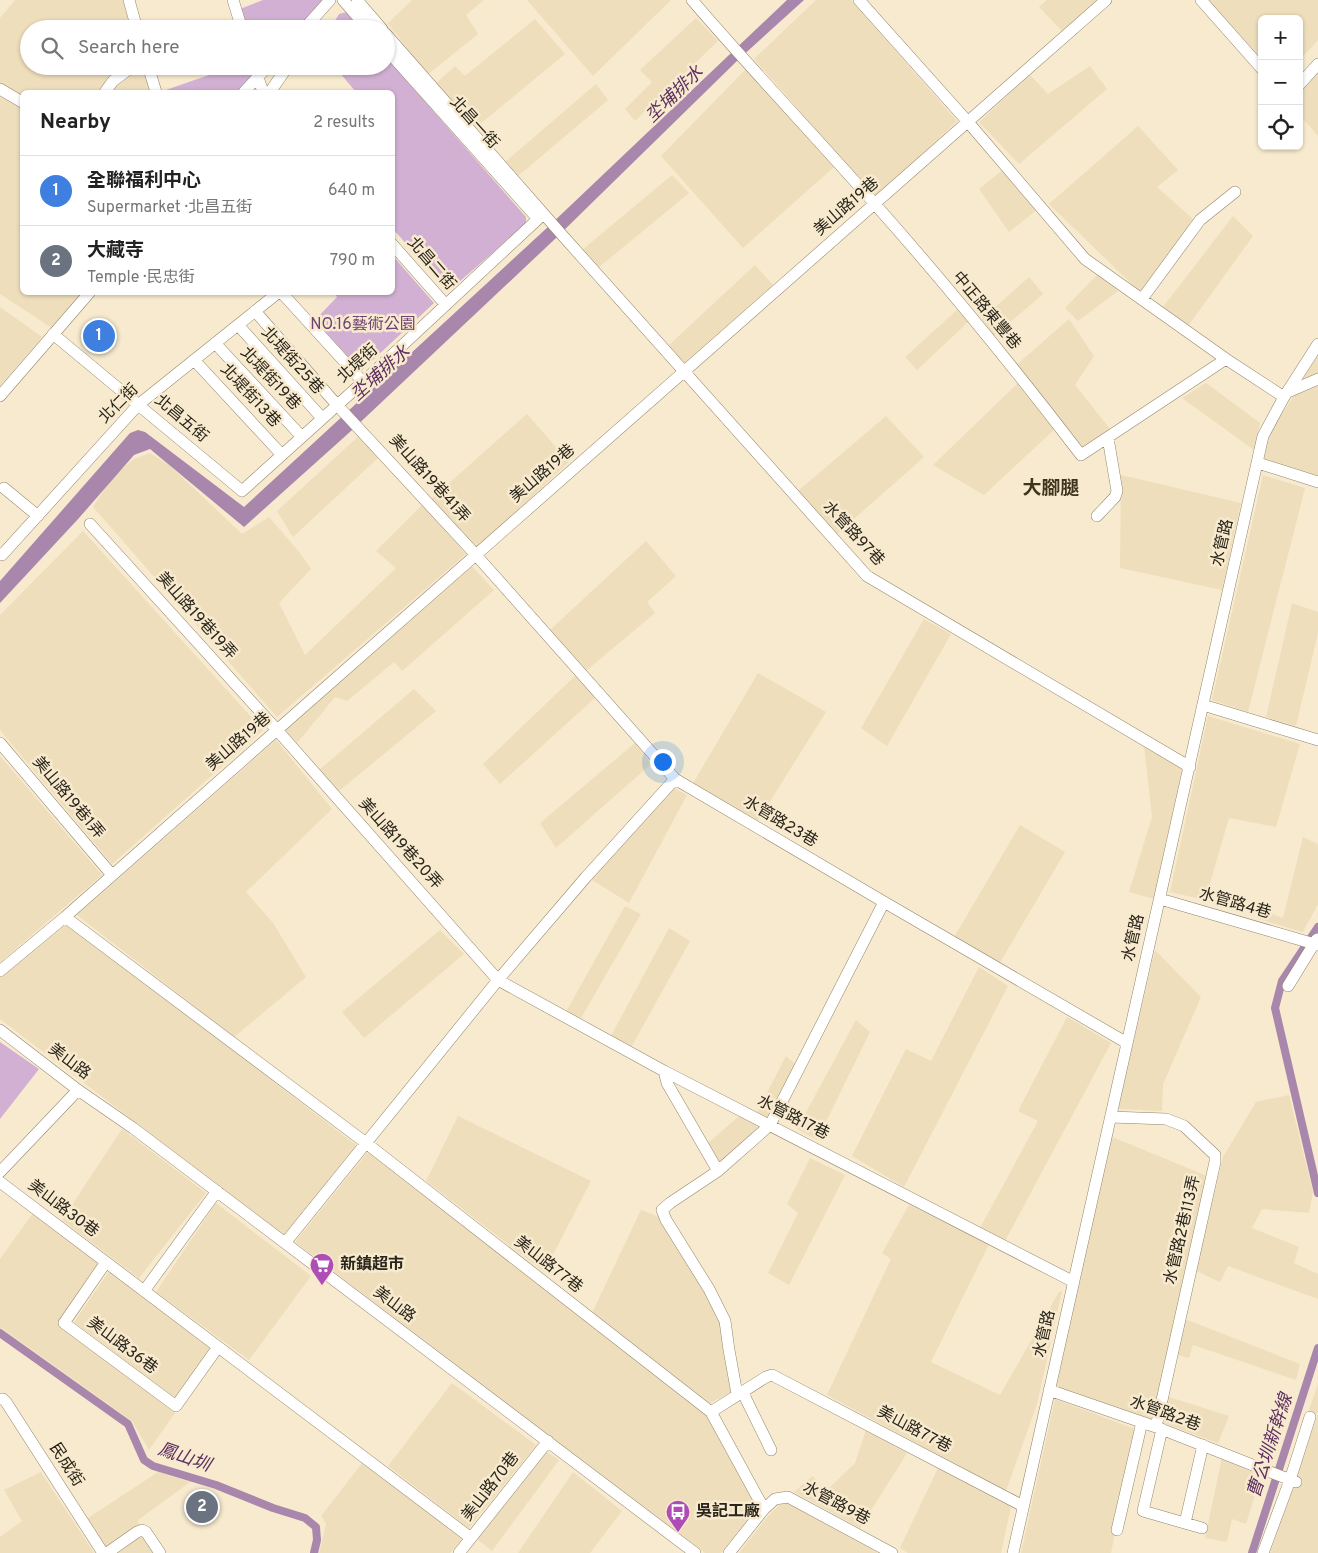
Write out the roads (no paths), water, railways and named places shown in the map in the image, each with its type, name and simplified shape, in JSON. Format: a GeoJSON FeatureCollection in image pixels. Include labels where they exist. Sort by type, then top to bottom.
{"type":"FeatureCollection","features":[{"type":"Feature","properties":{"kind":"street"},"geometry":{"type":"LineString","coordinates":[[129,0],[135,20]]}},
{"type":"Feature","properties":{"kind":"street"},"geometry":{"type":"LineString","coordinates":[[233,0],[239,20]]}},
{"type":"Feature","properties":{"kind":"street"},"geometry":{"type":"LineString","coordinates":[[312,20],[331,0]]}},
{"type":"Feature","properties":{"kind":"street"},"geometry":{"type":"LineString","coordinates":[[319,20],[331,0]]}},
{"type":"Feature","properties":{"kind":"street"},"geometry":{"type":"LineString","coordinates":[[343,0],[360,20]]}},
{"type":"Feature","properties":{"kind":"street"},"geometry":{"type":"LineString","coordinates":[[357,0],[374,20]]}},
{"type":"Feature","properties":{"kind":"street","name":"中正路東豐巷"},"geometry":{"type":"LineString","coordinates":[[692,0],[727,42],[875,204],[1042,405],[1081,455],[1226,359]]}},
{"type":"Feature","properties":{"kind":"street"},"geometry":{"type":"LineString","coordinates":[[859,0],[968,122],[1085,259],[1226,359],[1286,394],[1318,379]]}},
{"type":"Feature","properties":{"kind":"street","name":"美山路19巷"},"geometry":{"type":"LineString","coordinates":[[0,971],[65,917],[1106,0]]}},
{"type":"Feature","properties":{"kind":"street"},"geometry":{"type":"LineString","coordinates":[[1201,0],[1258,64]]}},
{"type":"Feature","properties":{"kind":"street"},"geometry":{"type":"LineString","coordinates":[[395,45],[541,217]]}},
{"type":"Feature","properties":{"kind":"street","name":"北昌一街"},"geometry":{"type":"LineString","coordinates":[[395,59],[541,217]]}},
{"type":"Feature","properties":{"kind":"street"},"geometry":{"type":"LineString","coordinates":[[1303,81],[1318,64]]}},
{"type":"Feature","properties":{"kind":"street"},"geometry":{"type":"LineString","coordinates":[[106,90],[113,81],[121,75]]}},
{"type":"Feature","properties":{"kind":"street"},"geometry":{"type":"LineString","coordinates":[[151,75],[155,90]]}},
{"type":"Feature","properties":{"kind":"street"},"geometry":{"type":"LineString","coordinates":[[245,90],[254,75]]}},
{"type":"Feature","properties":{"kind":"street"},"geometry":{"type":"LineString","coordinates":[[257,75],[262,90]]}},
{"type":"Feature","properties":{"kind":"street"},"geometry":{"type":"LineString","coordinates":[[271,90],[282,75]]}},
{"type":"Feature","properties":{"kind":"street"},"geometry":{"type":"LineString","coordinates":[[0,89],[20,101]]}},
{"type":"Feature","properties":{"kind":"street"},"geometry":{"type":"LineString","coordinates":[[1142,299],[1200,220],[1235,192]]}},
{"type":"Feature","properties":{"kind":"street","name":"水管路97巷"},"geometry":{"type":"LineString","coordinates":[[541,217],[563,236],[867,576],[1190,767]]}},
{"type":"Feature","properties":{"kind":"street","name":"北堤街"},"geometry":{"type":"LineString","coordinates":[[242,491],[322,418],[340,407],[363,382],[541,217]]}},
{"type":"Feature","properties":{"kind":"street","name":"北昌二街"},"geometry":{"type":"LineString","coordinates":[[395,247],[446,305]]}},
{"type":"Feature","properties":{"kind":"street"},"geometry":{"type":"LineString","coordinates":[[0,396],[87,295]]}},
{"type":"Feature","properties":{"kind":"street","name":"北仁街"},"geometry":{"type":"LineString","coordinates":[[0,554],[2,555],[38,516],[138,404],[276,295]]}},
{"type":"Feature","properties":{"kind":"street"},"geometry":{"type":"LineString","coordinates":[[283,295],[363,382]]}},
{"type":"Feature","properties":{"kind":"street","name":"美山路19巷41弄"},"geometry":{"type":"LineString","coordinates":[[254,311],[476,555]]}},
{"type":"Feature","properties":{"kind":"street","name":"北堤街25巷"},"geometry":{"type":"LineString","coordinates":[[238,325],[322,418]]}},
{"type":"Feature","properties":{"kind":"street","name":"北昌五街"},"geometry":{"type":"LineString","coordinates":[[53,334],[242,491]]}},
{"type":"Feature","properties":{"kind":"street","name":"北堤街19巷"},"geometry":{"type":"LineString","coordinates":[[215,343],[302,437]]}},
{"type":"Feature","properties":{"kind":"street","name":"水管路"},"geometry":{"type":"LineString","coordinates":[[1013,1553],[1263,436],[1286,394],[1318,344]]}},
{"type":"Feature","properties":{"kind":"street","name":"北堤街13巷"},"geometry":{"type":"LineString","coordinates":[[194,360],[282,455]]}},
{"type":"Feature","properties":{"kind":"street"},"geometry":{"type":"LineString","coordinates":[[1097,516],[1115,497],[1117,492],[1108,438]]}},
{"type":"Feature","properties":{"kind":"street"},"geometry":{"type":"LineString","coordinates":[[1258,463],[1318,482]]}},
{"type":"Feature","properties":{"kind":"street"},"geometry":{"type":"LineString","coordinates":[[4,488],[38,516]]}},
{"type":"Feature","properties":{"kind":"street","name":"美山路19巷19弄"},"geometry":{"type":"LineString","coordinates":[[90,524],[277,730]]}},
{"type":"Feature","properties":{"kind":"street","name":"水管路23巷"},"geometry":{"type":"LineString","coordinates":[[476,555],[675,778],[1128,1043]]}},
{"type":"Feature","properties":{"kind":"street"},"geometry":{"type":"LineString","coordinates":[[1203,705],[1318,740]]}},
{"type":"Feature","properties":{"kind":"street","name":"美山路19巷20弄"},"geometry":{"type":"LineString","coordinates":[[277,730],[498,980]]}},
{"type":"Feature","properties":{"kind":"street","name":"美山路19巷1弄"},"geometry":{"type":"LineString","coordinates":[[0,743],[112,875]]}},
{"type":"Feature","properties":{"kind":"street"},"geometry":{"type":"LineString","coordinates":[[285,1242],[498,980],[586,877],[675,778]]}},
{"type":"Feature","properties":{"kind":"street","name":"水管路4巷"},"geometry":{"type":"LineString","coordinates":[[1160,899],[1313,942],[1288,986]]}},
{"type":"Feature","properties":{"kind":"street"},"geometry":{"type":"LineString","coordinates":[[771,1450],[740,1393],[725,1321],[662,1210],[718,1171],[770,1125],[884,902]]}},
{"type":"Feature","properties":{"kind":"street","name":"美山路77巷"},"geometry":{"type":"LineString","coordinates":[[65,917],[366,1143],[711,1412],[764,1509]]}},
{"type":"Feature","properties":{"kind":"street","name":"水管路17巷"},"geometry":{"type":"LineString","coordinates":[[498,980],[664,1071],[1074,1282]]}},
{"type":"Feature","properties":{"kind":"street","name":"美山路"},"geometry":{"type":"LineString","coordinates":[[0,1030],[78,1090],[133,1128],[285,1242],[695,1553]]}},
{"type":"Feature","properties":{"kind":"street"},"geometry":{"type":"LineString","coordinates":[[664,1071],[667,1084],[718,1171]]}},
{"type":"Feature","properties":{"kind":"street"},"geometry":{"type":"LineString","coordinates":[[0,1172],[78,1090]]}},
{"type":"Feature","properties":{"kind":"street","name":"水管路2巷113弄"},"geometry":{"type":"LineString","coordinates":[[1111,1117],[1166,1119],[1184,1126],[1215,1155],[1159,1428]]}},
{"type":"Feature","properties":{"kind":"street","name":"美山路30巷"},"geometry":{"type":"LineString","coordinates":[[0,1182],[106,1262]]}},
{"type":"Feature","properties":{"kind":"street"},"geometry":{"type":"LineString","coordinates":[[144,1291],[217,1191]]}},
{"type":"Feature","properties":{"kind":"street"},"geometry":{"type":"LineString","coordinates":[[106,1262],[471,1538]]}},
{"type":"Feature","properties":{"kind":"street","name":"美山路36巷"},"geometry":{"type":"LineString","coordinates":[[106,1262],[64,1323],[176,1406],[218,1347]]}},
{"type":"Feature","properties":{"kind":"street","name":"美山路77巷"},"geometry":{"type":"LineString","coordinates":[[711,1412],[772,1375],[1023,1506]]}},
{"type":"Feature","properties":{"kind":"street","name":"水管路2巷"},"geometry":{"type":"LineString","coordinates":[[1049,1390],[1159,1428],[1290,1480]]}},
{"type":"Feature","properties":{"kind":"street","name":"民成街"},"geometry":{"type":"LineString","coordinates":[[0,1399],[4,1399],[105,1553]]}},
{"type":"Feature","properties":{"kind":"street"},"geometry":{"type":"LineString","coordinates":[[1263,1553],[1290,1480],[1310,1417]]}},
{"type":"Feature","properties":{"kind":"street"},"geometry":{"type":"LineString","coordinates":[[1117,1530],[1142,1422]]}},
{"type":"Feature","properties":{"kind":"street"},"geometry":{"type":"LineString","coordinates":[[1159,1428],[1143,1511],[1202,1528]]}},
{"type":"Feature","properties":{"kind":"street","name":"美山路70巷"},"geometry":{"type":"LineString","coordinates":[[459,1553],[548,1441]]}},
{"type":"Feature","properties":{"kind":"street"},"geometry":{"type":"LineString","coordinates":[[1185,1523],[1203,1445]]}},
{"type":"Feature","properties":{"kind":"street","name":"水管路9巷"},"geometry":{"type":"LineString","coordinates":[[764,1509],[775,1499],[788,1498],[892,1553]]}},
{"type":"Feature","properties":{"kind":"street"},"geometry":{"type":"LineString","coordinates":[[729,1553],[764,1509]]}},
{"type":"Feature","properties":{"kind":"street"},"geometry":{"type":"LineString","coordinates":[[105,1553],[142,1530],[160,1553]]}},
{"type":"Feature","properties":{"kind":"waterway","name":"曹公圳新幹線"},"geometry":{"type":"LineString","coordinates":[[1318,927],[1282,981],[1275,1008],[1318,1193]]}},
{"type":"Feature","properties":{"kind":"waterway","name":"鳳山圳"},"geometry":{"type":"LineString","coordinates":[[0,1333],[128,1424],[144,1460],[153,1466],[216,1485],[273,1508],[305,1518],[316,1527],[317,1540],[314,1553]]}},
{"type":"Feature","properties":{"kind":"waterway","name":"曹公圳新幹線"},"geometry":{"type":"LineString","coordinates":[[1252,1553],[1318,1348]]}},
{"type":"Feature","properties":{"kind":"place","name":"全聯福利中心"},"geometry":{"type":"Point","coordinates":[99,336]}},
{"type":"Feature","properties":{"kind":"place","name":"新鎮超市"},"geometry":{"type":"Point","coordinates":[322,1286]}},
{"type":"Feature","properties":{"kind":"place","name":"大藏寺"},"geometry":{"type":"Point","coordinates":[202,1507]}},
{"type":"Feature","properties":{"kind":"place","name":"吳記工廠"},"geometry":{"type":"Point","coordinates":[678,1533]}},
{"type":"Feature","properties":{"kind":"district","name":"大腳腿"},"geometry":{"type":"Point","coordinates":[1051,489]}},
{"type":"Feature","properties":{"kind":"water label","name":"坔埔排水"},"geometry":{"type":"Point","coordinates":[675,95]}},
{"type":"Feature","properties":{"kind":"water label","name":"坔埔排水"},"geometry":{"type":"Point","coordinates":[381,374]}},
{"type":"Feature","properties":{"kind":"park label","name":"NO.16藝術公園"},"geometry":{"type":"Point","coordinates":[363,325]}}]}
